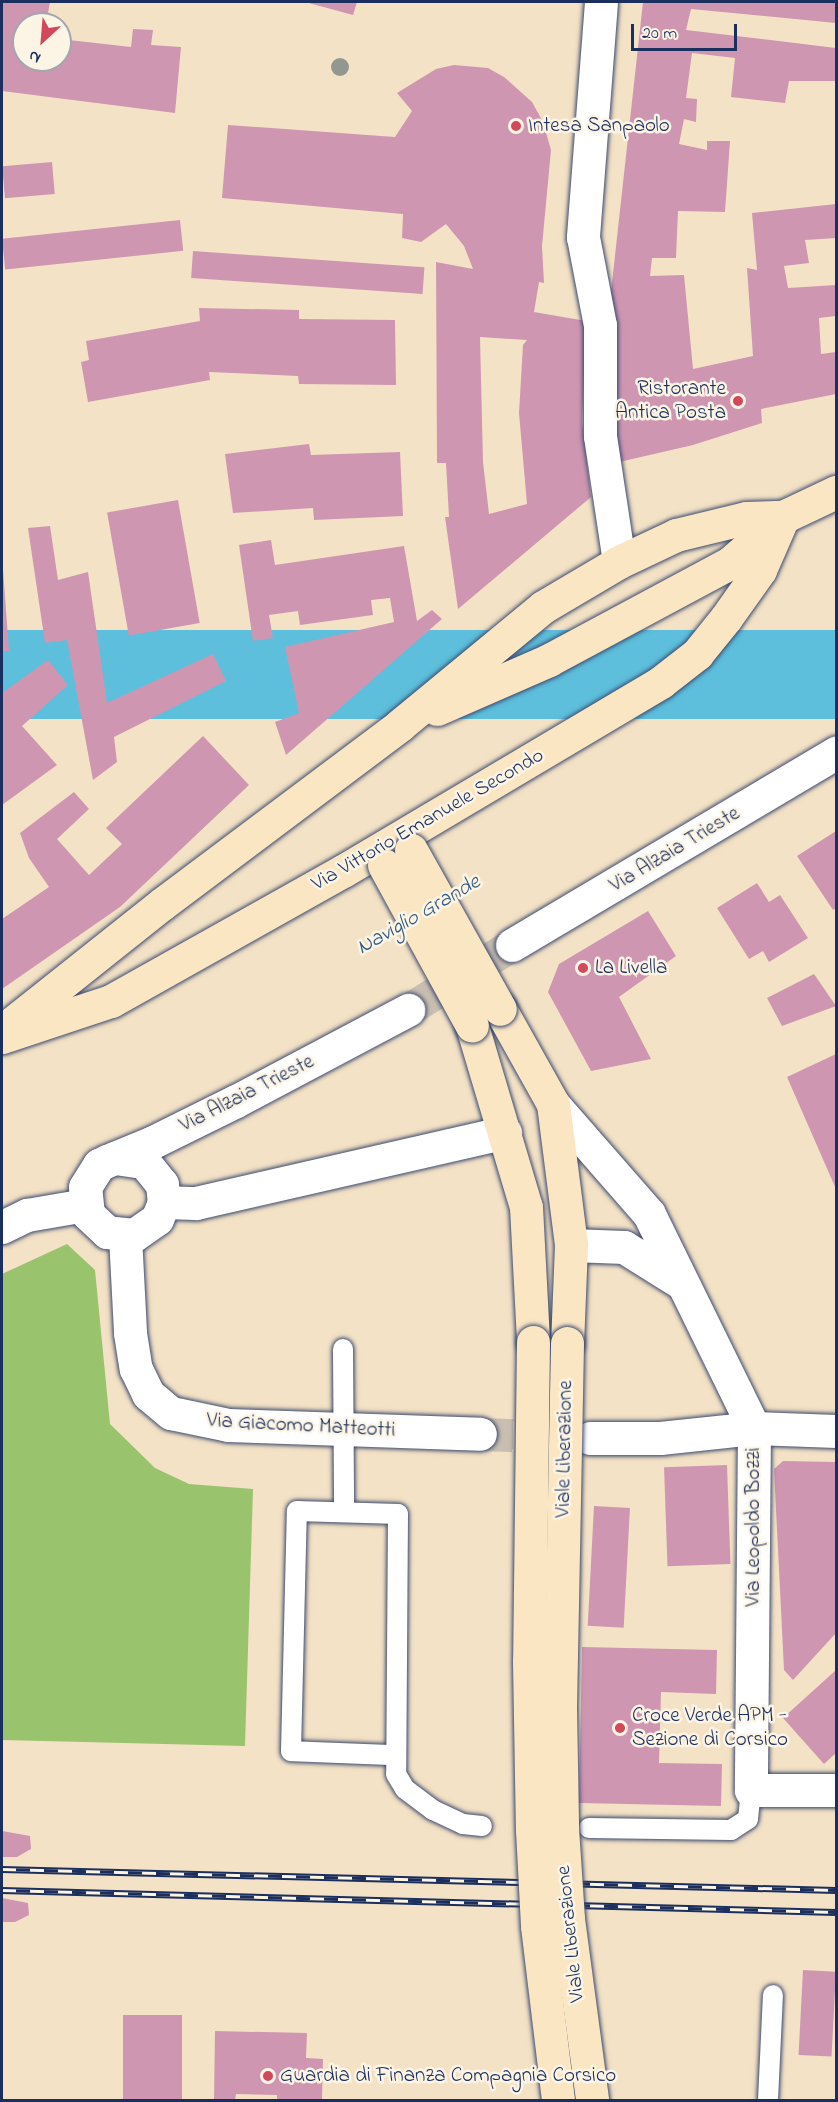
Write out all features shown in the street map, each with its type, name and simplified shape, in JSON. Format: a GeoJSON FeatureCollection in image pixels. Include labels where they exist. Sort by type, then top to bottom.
{"type":"FeatureCollection","features":[{"type":"Feature","properties":{"kind":"main road"},"geometry":{"type":"LineString","coordinates":[[400,725],[549,660],[730,563],[783,517],[837,492]]}},
{"type":"Feature","properties":{"kind":"main road"},"geometry":{"type":"LineString","coordinates":[[2,1032],[162,904],[400,725],[543,607],[619,562],[676,535],[707,525],[783,517]]}},
{"type":"Feature","properties":{"kind":"main road","name":"Via Vittorio Emanuele Secondo"},"geometry":{"type":"LineString","coordinates":[[2,1037],[111,1001],[393,851],[661,682],[698,654],[760,570],[783,517]]}},
{"type":"Feature","properties":{"kind":"main road","name":"Viale Liberazione"},"geometry":{"type":"LineString","coordinates":[[393,851],[500,1009],[553,1104],[571,1245],[567,1343],[562,1828],[568,1919],[591,2100]]}},
{"type":"Feature","properties":{"kind":"main road","name":"Viale Liberazione"},"geometry":{"type":"LineString","coordinates":[[393,851],[472,1026],[526,1207],[533,1342],[529,1661],[532,1830],[537,1926],[558,2100]]}},
{"type":"Feature","properties":{"kind":"street"},"geometry":{"type":"LineString","coordinates":[[601,2],[583,237],[600,325],[600,436],[619,562]]}},
{"type":"Feature","properties":{"kind":"street","name":"Via Alzaia Trieste"},"geometry":{"type":"LineString","coordinates":[[512,945],[837,753]]}},
{"type":"Feature","properties":{"kind":"street","name":"Via Alzaia Trieste"},"geometry":{"type":"LineString","coordinates":[[86,1205],[85,1187],[93,1171],[115,1158],[236,1101],[408,1010]]}},
{"type":"Feature","properties":{"kind":"street","name":"Via Leopoldo Bozzi"},"geometry":{"type":"LineString","coordinates":[[553,1104],[650,1214],[680,1282],[754,1428],[751,1790]]}},
{"type":"Feature","properties":{"kind":"street"},"geometry":{"type":"LineString","coordinates":[[164,1202],[196,1203],[505,1132]]}},
{"type":"Feature","properties":{"kind":"street"},"geometry":{"type":"LineString","coordinates":[[2,1227],[27,1215],[86,1205],[100,1227],[125,1236],[151,1226],[164,1202],[162,1184],[149,1165],[132,1158],[115,1158]]}},
{"type":"Feature","properties":{"kind":"street","name":"Via Giacomo Matteotti"},"geometry":{"type":"LineString","coordinates":[[125,1236],[131,1351],[140,1381],[156,1403],[171,1413],[207,1422],[480,1434]]}},
{"type":"Feature","properties":{"kind":"street"},"geometry":{"type":"LineString","coordinates":[[571,1245],[624,1247],[680,1282]]}},
{"type":"Feature","properties":{"kind":"street"},"geometry":{"type":"LineString","coordinates":[[590,1438],[660,1438],[754,1428],[837,1431]]}},
{"type":"Feature","properties":{"kind":"street"},"geometry":{"type":"LineString","coordinates":[[751,1790],[837,1790]]}},
{"type":"Feature","properties":{"kind":"lane"},"geometry":{"type":"LineString","coordinates":[[344,1349],[342,1428],[344,1512]]}},
{"type":"Feature","properties":{"kind":"lane"},"geometry":{"type":"LineString","coordinates":[[393,1755],[291,1751],[297,1511],[398,1514],[393,1755],[396,1774],[418,1801],[450,1820],[482,1826]]}},
{"type":"Feature","properties":{"kind":"lane"},"geometry":{"type":"LineString","coordinates":[[589,1828],[731,1830],[748,1819],[751,1790]]}},
{"type":"Feature","properties":{"kind":"lane"},"geometry":{"type":"LineString","coordinates":[[768,2100],[773,1995]]}},
{"type":"Feature","properties":{"kind":"green space"},"geometry":{"type":"Polygon","coordinates":[[[67,1244],[95,1270],[110,1424],[155,1468],[189,1484],[253,1489],[245,1746],[2,1740],[2,1274],[67,1244]]]}},
{"type":"Feature","properties":{"kind":"water"},"geometry":{"type":"Polygon","coordinates":[[[2,630],[836,630],[836,719],[2,719],[2,630]]]}},
{"type":"Feature","properties":{"kind":"building"},"geometry":{"type":"Polygon","coordinates":[[[2,2],[50,2],[48,12],[12,12],[12,72],[72,72],[72,40],[131,47],[133,29],[153,30],[151,45],[181,47],[175,113],[2,91],[2,2]]]}},
{"type":"Feature","properties":{"kind":"building"},"geometry":{"type":"Polygon","coordinates":[[[305,2],[357,2],[353,15],[305,2]]]}},
{"type":"Feature","properties":{"kind":"building"},"geometry":{"type":"Polygon","coordinates":[[[643,2],[836,2],[836,23],[691,9],[686,30],[836,48],[836,81],[789,81],[785,103],[731,97],[735,58],[692,53],[686,98],[697,99],[696,122],[684,119],[679,144],[707,150],[707,141],[730,141],[725,212],[678,211],[676,258],[652,258],[650,276],[684,275],[693,369],[753,356],[747,268],[757,270],[752,213],[836,204],[836,238],[805,240],[809,263],[784,266],[788,288],[836,285],[836,316],[819,318],[821,354],[836,352],[836,394],[761,409],[762,423],[693,445],[615,463],[607,328],[643,2]]]}},
{"type":"Feature","properties":{"kind":"building"},"geometry":{"type":"Polygon","coordinates":[[[454,65],[488,68],[504,77],[532,102],[543,122],[551,150],[542,246],[544,283],[539,282],[534,312],[586,321],[582,422],[591,497],[458,609],[445,517],[449,517],[446,463],[437,463],[436,262],[473,269],[464,246],[446,224],[421,242],[402,238],[403,214],[222,198],[228,125],[395,137],[412,111],[397,93],[436,69],[454,65]],[[480,337],[483,462],[489,514],[527,504],[519,413],[523,345],[527,340],[480,337]]]}},
{"type":"Feature","properties":{"kind":"building"},"geometry":{"type":"Polygon","coordinates":[[[52,162],[55,194],[5,198],[2,166],[52,162]]]}},
{"type":"Feature","properties":{"kind":"building"},"geometry":{"type":"Polygon","coordinates":[[[180,220],[183,251],[5,270],[2,239],[180,220]]]}},
{"type":"Feature","properties":{"kind":"building"},"geometry":{"type":"Polygon","coordinates":[[[193,251],[424,267],[423,294],[191,278],[193,251]]]}},
{"type":"Feature","properties":{"kind":"building"},"geometry":{"type":"Polygon","coordinates":[[[199,308],[299,310],[299,319],[395,320],[396,385],[299,384],[298,376],[209,372],[210,380],[88,402],[81,362],[89,360],[86,341],[200,321],[199,308]]]}},
{"type":"Feature","properties":{"kind":"building"},"geometry":{"type":"Polygon","coordinates":[[[309,444],[311,455],[400,452],[403,516],[314,520],[313,508],[233,513],[225,454],[309,444]]]}},
{"type":"Feature","properties":{"kind":"building"},"geometry":{"type":"Polygon","coordinates":[[[178,500],[200,623],[129,636],[107,513],[178,500]]]}},
{"type":"Feature","properties":{"kind":"building"},"geometry":{"type":"Polygon","coordinates":[[[50,526],[58,580],[88,572],[107,703],[213,654],[226,681],[114,737],[117,762],[93,780],[67,640],[45,643],[28,528],[50,526]]]}},
{"type":"Feature","properties":{"kind":"building"},"geometry":{"type":"Polygon","coordinates":[[[271,540],[275,565],[404,546],[417,621],[432,610],[442,619],[286,755],[275,722],[299,713],[285,647],[394,622],[390,598],[371,600],[373,615],[300,625],[298,611],[269,615],[273,638],[253,641],[239,545],[271,540]]]}},
{"type":"Feature","properties":{"kind":"building"},"geometry":{"type":"Polygon","coordinates":[[[2,556],[9,651],[2,651],[2,556]]]}},
{"type":"Feature","properties":{"kind":"building"},"geometry":{"type":"Polygon","coordinates":[[[48,660],[68,685],[22,726],[57,765],[2,805],[2,693],[48,660]]]}},
{"type":"Feature","properties":{"kind":"building"},"geometry":{"type":"Polygon","coordinates":[[[203,736],[249,785],[120,907],[2,989],[2,919],[49,887],[29,858],[20,833],[74,792],[89,809],[57,839],[89,875],[122,844],[106,828],[203,736]]]}},
{"type":"Feature","properties":{"kind":"building"},"geometry":{"type":"Polygon","coordinates":[[[836,831],[836,908],[833,910],[797,856],[836,831]]]}},
{"type":"Feature","properties":{"kind":"building"},"geometry":{"type":"Polygon","coordinates":[[[757,883],[769,902],[780,895],[808,938],[769,962],[763,951],[749,959],[717,908],[757,883]]]}},
{"type":"Feature","properties":{"kind":"building"},"geometry":{"type":"Polygon","coordinates":[[[648,911],[676,956],[619,997],[651,1059],[591,1071],[548,992],[559,964],[648,911]]]}},
{"type":"Feature","properties":{"kind":"building"},"geometry":{"type":"Polygon","coordinates":[[[814,974],[836,1006],[782,1026],[767,998],[814,974]]]}},
{"type":"Feature","properties":{"kind":"building"},"geometry":{"type":"Polygon","coordinates":[[[836,1054],[836,1189],[787,1077],[836,1054]]]}},
{"type":"Feature","properties":{"kind":"building"},"geometry":{"type":"Polygon","coordinates":[[[783,1461],[836,1462],[836,1633],[793,1680],[784,1670],[774,1469],[783,1461]]]}},
{"type":"Feature","properties":{"kind":"building"},"geometry":{"type":"Polygon","coordinates":[[[727,1465],[730,1564],[667,1566],[664,1467],[727,1465]]]}},
{"type":"Feature","properties":{"kind":"building"},"geometry":{"type":"Polygon","coordinates":[[[594,1506],[630,1508],[624,1628],[588,1626],[594,1506]]]}},
{"type":"Feature","properties":{"kind":"building","name":"Croce Verde APM - Sezione di Corsico"},"geometry":{"type":"Polygon","coordinates":[[[582,1647],[717,1650],[716,1694],[661,1692],[659,1763],[722,1764],[721,1806],[579,1803],[582,1647]]]}},
{"type":"Feature","properties":{"kind":"building"},"geometry":{"type":"Polygon","coordinates":[[[836,1670],[836,1753],[824,1764],[783,1718],[836,1670]]]}},
{"type":"Feature","properties":{"kind":"building"},"geometry":{"type":"Polygon","coordinates":[[[2,1831],[30,1836],[31,1849],[17,1857],[2,1857],[2,1831]]]}},
{"type":"Feature","properties":{"kind":"building"},"geometry":{"type":"Polygon","coordinates":[[[2,1898],[28,1903],[29,1915],[15,1922],[2,1922],[2,1898]]]}},
{"type":"Feature","properties":{"kind":"building"},"geometry":{"type":"Polygon","coordinates":[[[803,1970],[836,1972],[832,2057],[799,2055],[803,1970]]]}},
{"type":"Feature","properties":{"kind":"building"},"geometry":{"type":"Polygon","coordinates":[[[123,2015],[182,2015],[182,2100],[123,2100],[123,2015]]]}},
{"type":"Feature","properties":{"kind":"building","name":"Guardia di Finanza Compagnia Corsico"},"geometry":{"type":"Polygon","coordinates":[[[215,2031],[307,2033],[306,2058],[323,2059],[322,2100],[277,2100],[277,2095],[236,2094],[235,2100],[214,2100],[215,2031]]]}},
{"type":"Feature","properties":{"kind":"tunnel"},"geometry":{"type":"LineString","coordinates":[[408,1010],[512,945]]}},
{"type":"Feature","properties":{"kind":"tunnel"},"geometry":{"type":"LineString","coordinates":[[480,1434],[561,1437]]}},
{"type":"Feature","properties":{"kind":"railway"},"geometry":{"type":"LineString","coordinates":[[2,1869],[836,1890]]}},
{"type":"Feature","properties":{"kind":"railway"},"geometry":{"type":"LineString","coordinates":[[2,1890],[836,1912]]}},
{"type":"Feature","properties":{"kind":"place","name":"Intesa Sanpaolo"},"geometry":{"type":"Point","coordinates":[516,126]}},
{"type":"Feature","properties":{"kind":"place","name":"Ristorante Antica Posta"},"geometry":{"type":"Point","coordinates":[738,401]}},
{"type":"Feature","properties":{"kind":"place","name":"La Livella"},"geometry":{"type":"Point","coordinates":[583,968]}},
{"type":"Feature","properties":{"kind":"place","name":"Croce Verde APM - Sezione di Corsico"},"geometry":{"type":"Point","coordinates":[620,1728]}},
{"type":"Feature","properties":{"kind":"place","name":"Guardia di Finanza Compagnia Corsico"},"geometry":{"type":"Point","coordinates":[268,2076]}},
{"type":"Feature","properties":{"kind":"water label","name":"Naviglio Grande"},"geometry":{"type":"Point","coordinates":[419,916]}}]}
